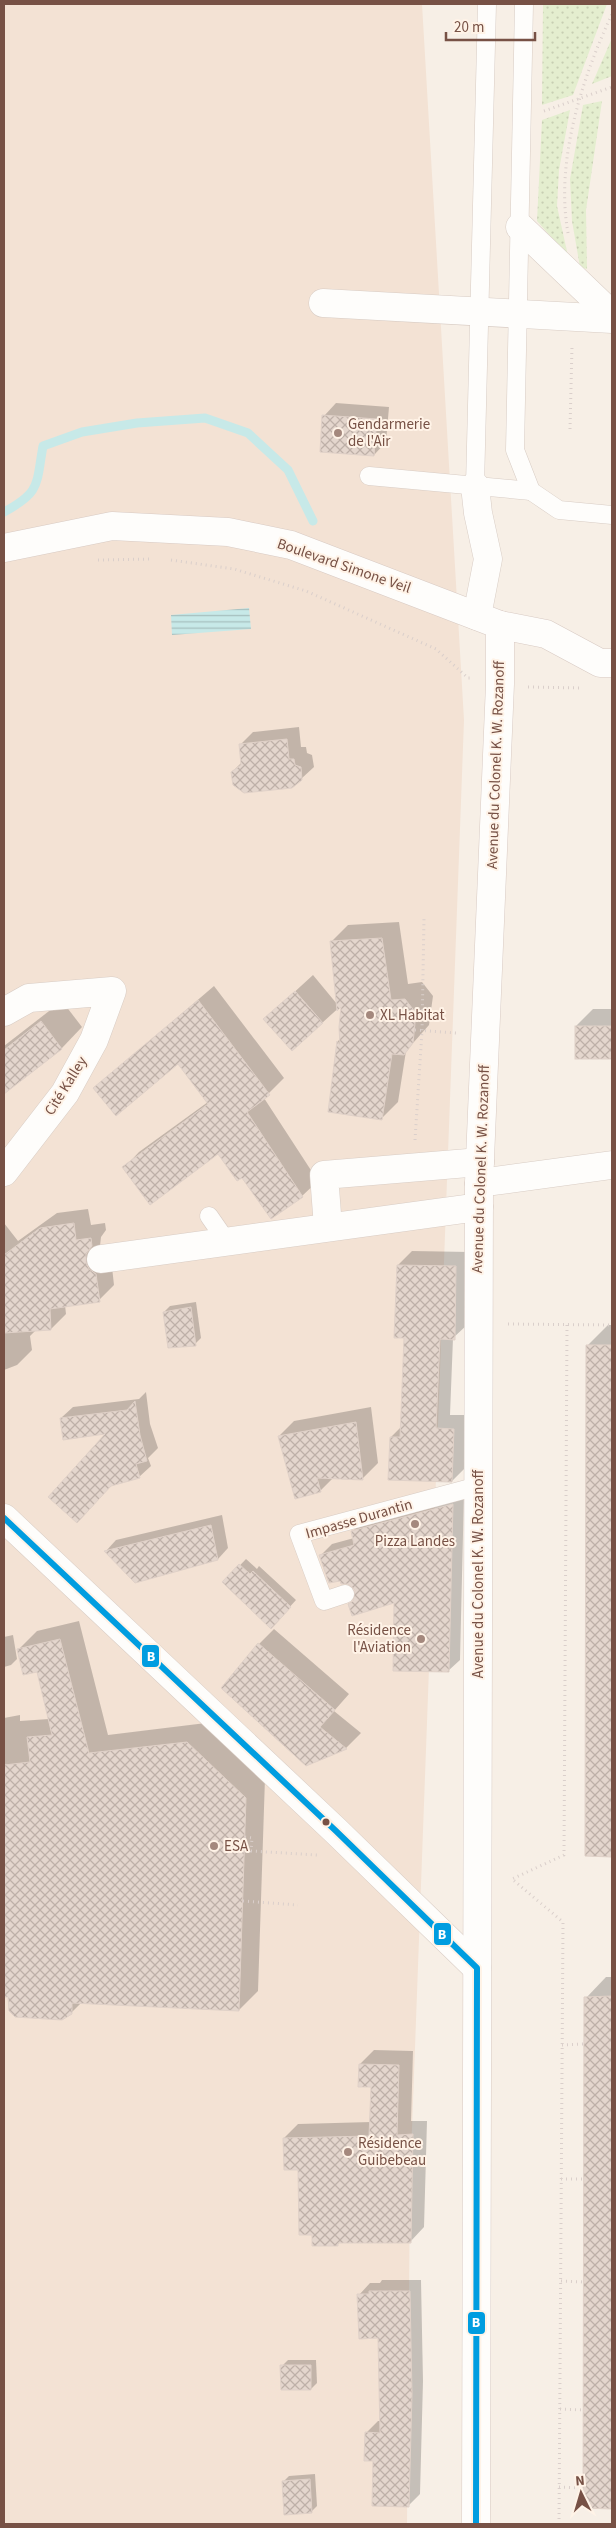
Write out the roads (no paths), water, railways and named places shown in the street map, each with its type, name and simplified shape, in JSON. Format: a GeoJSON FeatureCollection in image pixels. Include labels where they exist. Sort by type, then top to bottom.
{"type":"FeatureCollection","features":[{"type":"Feature","properties":{"kind":"street"},"geometry":{"type":"LineString","coordinates":[[520,227],[612,315]]}},
{"type":"Feature","properties":{"kind":"street"},"geometry":{"type":"LineString","coordinates":[[322,303],[518,316],[612,319]]}},
{"type":"Feature","properties":{"kind":"street","name":"Avenue du Colonel K. W. Rozanoff"},"geometry":{"type":"LineString","coordinates":[[475,486],[478,513],[488,559],[488,620],[500,684],[479,1184],[476,2524]]}},
{"type":"Feature","properties":{"kind":"street","name":"Boulevard Simone Veil"},"geometry":{"type":"LineString","coordinates":[[4,548],[112,526],[228,532],[291,545],[488,620],[546,634],[600,663],[612,663]]}},
{"type":"Feature","properties":{"kind":"street","name":"Cité Kalley"},"geometry":{"type":"LineString","coordinates":[[4,1012],[29,998],[112,991],[94,1040],[65,1093],[4,1172]]}},
{"type":"Feature","properties":{"kind":"street"},"geometry":{"type":"LineString","coordinates":[[101,1259],[328,1227],[479,1184],[612,1165]]}},
{"type":"Feature","properties":{"kind":"street"},"geometry":{"type":"LineString","coordinates":[[328,1227],[324,1175],[414,1168],[479,1184]]}},
{"type":"Feature","properties":{"kind":"street"},"geometry":{"type":"LineString","coordinates":[[4,1518],[336,1831],[477,1968]]}},
{"type":"Feature","properties":{"kind":"lane"},"geometry":{"type":"LineString","coordinates":[[475,486],[487,4]]}},
{"type":"Feature","properties":{"kind":"lane"},"geometry":{"type":"LineString","coordinates":[[524,4],[515,450],[531,492]]}},
{"type":"Feature","properties":{"kind":"lane"},"geometry":{"type":"LineString","coordinates":[[369,476],[531,492],[559,510],[612,515]]}},
{"type":"Feature","properties":{"kind":"lane"},"geometry":{"type":"LineString","coordinates":[[209,1216],[227,1242]]}},
{"type":"Feature","properties":{"kind":"lane","name":"Impasse Durantin"},"geometry":{"type":"LineString","coordinates":[[345,1594],[324,1601],[299,1534],[478,1486]]}},
{"type":"Feature","properties":{"kind":"water"},"geometry":{"type":"Polygon","coordinates":[[[249,608],[251,629],[172,635],[171,615],[249,608]]]}},
{"type":"Feature","properties":{"kind":"waterway"},"geometry":{"type":"LineString","coordinates":[[4,512],[31,493],[37,479],[43,446],[82,432],[137,423],[205,418],[248,433],[288,470],[313,521]]}},
{"type":"Feature","properties":{"kind":"place","name":"Gendarmerie de l'Air"},"geometry":{"type":"Point","coordinates":[338,433]}},
{"type":"Feature","properties":{"kind":"place","name":"XL Habitat"},"geometry":{"type":"Point","coordinates":[370,1015]}},
{"type":"Feature","properties":{"kind":"place","name":"Pizza Landes"},"geometry":{"type":"Point","coordinates":[415,1524]}},
{"type":"Feature","properties":{"kind":"place","name":"Résidence l'Aviation"},"geometry":{"type":"Point","coordinates":[421,1639]}},
{"type":"Feature","properties":{"kind":"place","name":"ESA"},"geometry":{"type":"Point","coordinates":[214,1846]}},
{"type":"Feature","properties":{"kind":"place","name":"Résidence Guibebeau"},"geometry":{"type":"Point","coordinates":[348,2152]}}]}
